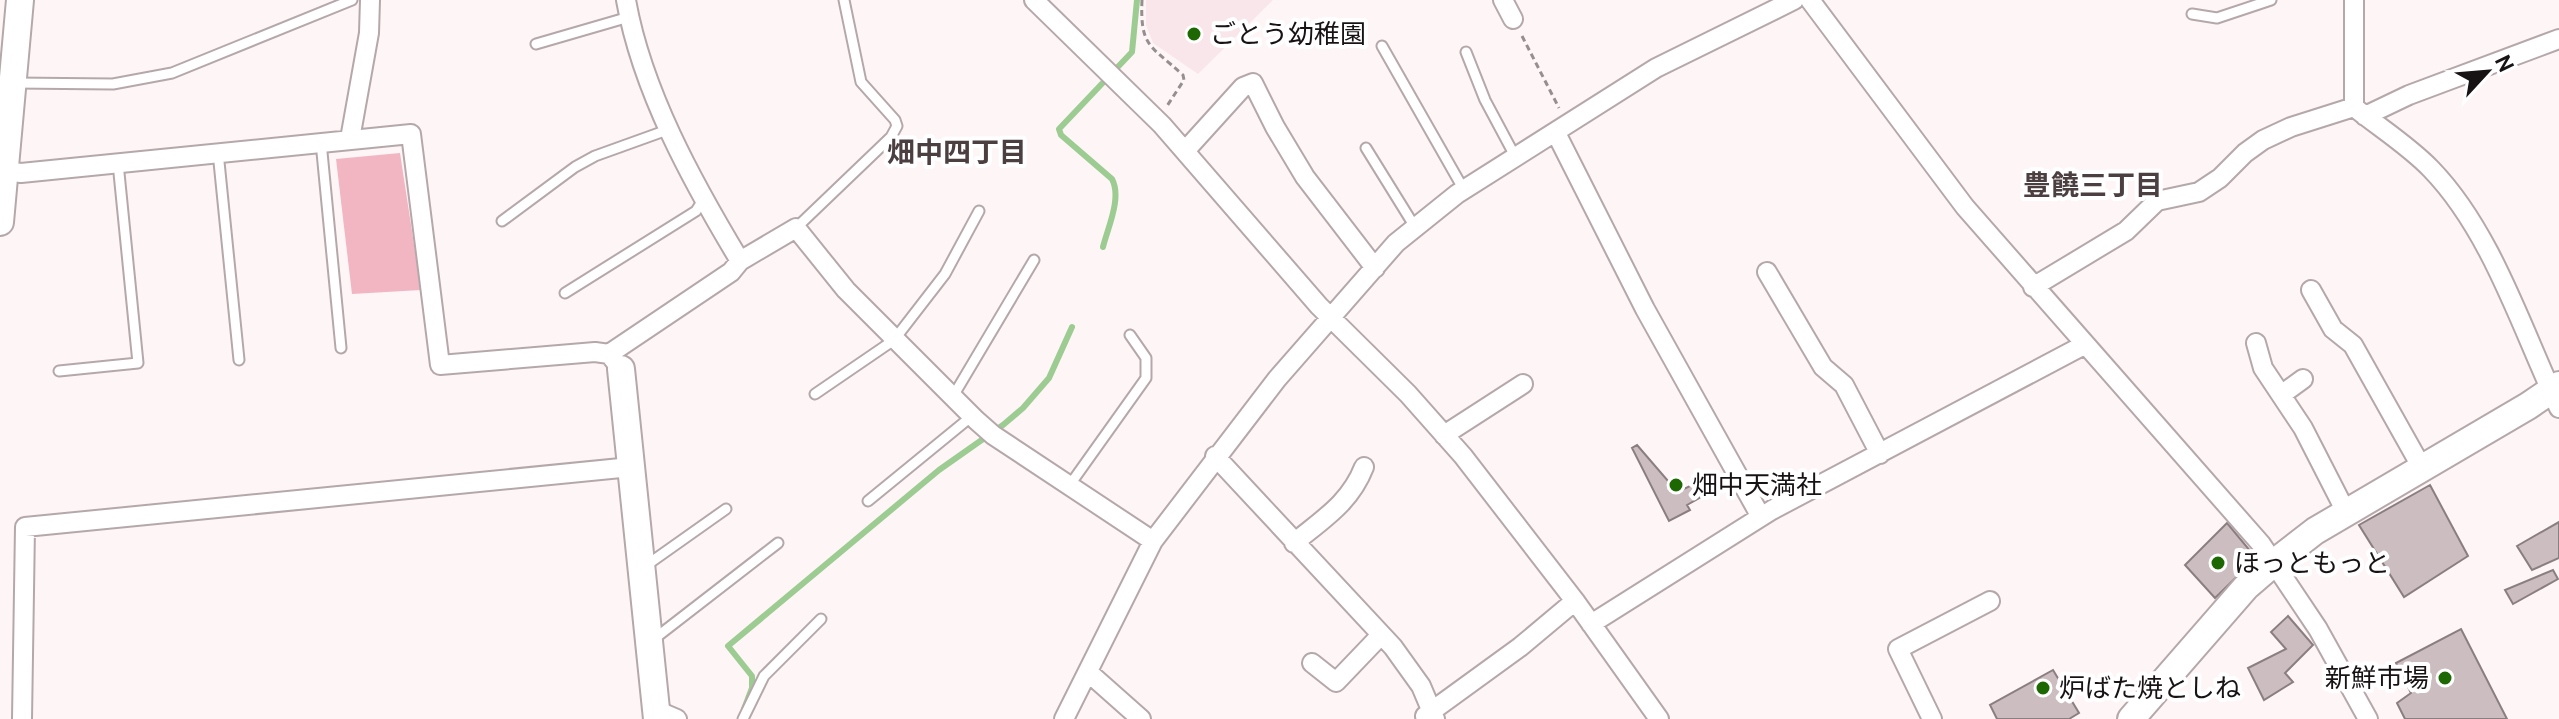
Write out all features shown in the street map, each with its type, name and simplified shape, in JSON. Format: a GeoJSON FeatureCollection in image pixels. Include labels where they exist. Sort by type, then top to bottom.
{"type":"FeatureCollection","features":[{"type":"Feature","properties":{"kind":"street"},"geometry":{"type":"LineString","coordinates":[[0,222],[20,0]]}},
{"type":"Feature","properties":{"kind":"street"},"geometry":{"type":"LineString","coordinates":[[350,139],[369,33],[370,0]]}},
{"type":"Feature","properties":{"kind":"street"},"geometry":{"type":"LineString","coordinates":[[1034,0],[1157,121],[1290,274],[1444,435],[1575,601],[1659,719]]}},
{"type":"Feature","properties":{"kind":"street"},"geometry":{"type":"LineString","coordinates":[[1503,0],[1513,19]]}},
{"type":"Feature","properties":{"kind":"street"},"geometry":{"type":"LineString","coordinates":[[1810,0],[1965,207],[2275,562],[2318,629],[2368,719]]}},
{"type":"Feature","properties":{"kind":"street"},"geometry":{"type":"LineString","coordinates":[[2131,719],[2246,587],[2315,531],[2556,394],[2523,322],[2461,206],[2422,160],[2360,112],[2354,0]]}},
{"type":"Feature","properties":{"kind":"street"},"geometry":{"type":"LineString","coordinates":[[1064,719],[1153,541],[1215,456],[1277,379],[1396,243],[1464,190],[1656,68],[1781,3]]}},
{"type":"Feature","properties":{"kind":"street"},"geometry":{"type":"LineString","coordinates":[[628,9],[642,60],[670,129],[703,200],[740,261]]}},
{"type":"Feature","properties":{"kind":"street"},"geometry":{"type":"LineString","coordinates":[[2033,287],[2126,231],[2157,201],[2199,192],[2263,140],[2291,127],[2360,112],[2559,39]]}},
{"type":"Feature","properties":{"kind":"street"},"geometry":{"type":"LineString","coordinates":[[1185,151],[1243,87],[1253,83],[1305,177],[1375,268]]}},
{"type":"Feature","properties":{"kind":"street"},"geometry":{"type":"LineString","coordinates":[[1562,129],[1645,309],[1761,517]]}},
{"type":"Feature","properties":{"kind":"street"},"geometry":{"type":"LineString","coordinates":[[4,171],[21,173],[411,134],[440,365],[595,352],[615,362]]}},
{"type":"Feature","properties":{"kind":"street"},"geometry":{"type":"LineString","coordinates":[[615,362],[731,272],[740,261],[796,228],[846,290],[952,398],[993,435],[1153,541]]}},
{"type":"Feature","properties":{"kind":"street"},"geometry":{"type":"LineString","coordinates":[[1767,272],[1823,367],[1844,385],[1880,454]]}},
{"type":"Feature","properties":{"kind":"street"},"geometry":{"type":"LineString","coordinates":[[2311,290],[2333,329],[2353,345],[2422,468]]}},
{"type":"Feature","properties":{"kind":"street"},"geometry":{"type":"LineString","coordinates":[[2256,343],[2263,368],[2303,428],[2346,512]]}},
{"type":"Feature","properties":{"kind":"street"},"geometry":{"type":"LineString","coordinates":[[1591,624],[1761,517],[2084,345]]}},
{"type":"Feature","properties":{"kind":"street"},"geometry":{"type":"LineString","coordinates":[[615,362],[631,467],[649,643],[664,716]]}},
{"type":"Feature","properties":{"kind":"street"},"geometry":{"type":"LineString","coordinates":[[2281,395],[2303,379]]}},
{"type":"Feature","properties":{"kind":"street"},"geometry":{"type":"LineString","coordinates":[[1444,435],[1523,384]]}},
{"type":"Feature","properties":{"kind":"street"},"geometry":{"type":"LineString","coordinates":[[1215,456],[1381,635],[1421,686],[1429,716],[1575,601]]}},
{"type":"Feature","properties":{"kind":"street"},"geometry":{"type":"LineString","coordinates":[[22,719],[25,527],[631,467]]}},
{"type":"Feature","properties":{"kind":"street"},"geometry":{"type":"LineString","coordinates":[[1294,543],[1356,488],[1364,467]]}},
{"type":"Feature","properties":{"kind":"street"},"geometry":{"type":"LineString","coordinates":[[1932,719],[1898,649],[1990,601]]}},
{"type":"Feature","properties":{"kind":"street"},"geometry":{"type":"LineString","coordinates":[[1312,663],[1336,682],[1381,635]]}},
{"type":"Feature","properties":{"kind":"street"},"geometry":{"type":"LineString","coordinates":[[1088,672],[1141,719]]}},
{"type":"Feature","properties":{"kind":"lane"},"geometry":{"type":"LineString","coordinates":[[12,83],[113,84],[172,73],[352,0]]}},
{"type":"Feature","properties":{"kind":"lane"},"geometry":{"type":"LineString","coordinates":[[796,228],[891,137],[897,126],[861,82],[844,0]]}},
{"type":"Feature","properties":{"kind":"lane"},"geometry":{"type":"LineString","coordinates":[[2192,14],[2217,18],[2271,0]]}},
{"type":"Feature","properties":{"kind":"lane"},"geometry":{"type":"LineString","coordinates":[[536,44],[628,9]]}},
{"type":"Feature","properties":{"kind":"lane"},"geometry":{"type":"LineString","coordinates":[[1382,46],[1464,190]]}},
{"type":"Feature","properties":{"kind":"lane"},"geometry":{"type":"LineString","coordinates":[[1466,52],[1485,100],[1516,158]]}},
{"type":"Feature","properties":{"kind":"lane"},"geometry":{"type":"LineString","coordinates":[[502,221],[575,167],[595,156],[670,129]]}},
{"type":"Feature","properties":{"kind":"lane"},"geometry":{"type":"LineString","coordinates":[[321,142],[341,348]]}},
{"type":"Feature","properties":{"kind":"lane"},"geometry":{"type":"LineString","coordinates":[[1366,148],[1415,227]]}},
{"type":"Feature","properties":{"kind":"lane"},"geometry":{"type":"LineString","coordinates":[[218,152],[239,360]]}},
{"type":"Feature","properties":{"kind":"lane"},"geometry":{"type":"LineString","coordinates":[[59,371],[138,363],[118,163]]}},
{"type":"Feature","properties":{"kind":"lane"},"geometry":{"type":"LineString","coordinates":[[565,293],[696,211],[703,200]]}},
{"type":"Feature","properties":{"kind":"lane"},"geometry":{"type":"LineString","coordinates":[[815,394],[894,340],[945,274],[979,211]]}},
{"type":"Feature","properties":{"kind":"lane"},"geometry":{"type":"LineString","coordinates":[[952,398],[1034,260]]}},
{"type":"Feature","properties":{"kind":"lane"},"geometry":{"type":"LineString","coordinates":[[1069,486],[1146,378],[1146,358],[1130,335]]}},
{"type":"Feature","properties":{"kind":"lane"},"geometry":{"type":"LineString","coordinates":[[868,501],[972,416]]}},
{"type":"Feature","properties":{"kind":"lane"},"geometry":{"type":"LineString","coordinates":[[642,568],[726,509]]}},
{"type":"Feature","properties":{"kind":"lane"},"geometry":{"type":"LineString","coordinates":[[649,643],[778,543]]}},
{"type":"Feature","properties":{"kind":"lane"},"geometry":{"type":"LineString","coordinates":[[743,719],[764,676],[821,619]]}},
{"type":"Feature","properties":{"kind":"path"},"geometry":{"type":"LineString","coordinates":[[1142,0],[1141,26],[1145,40],[1183,75],[1184,80],[1157,121]]}},
{"type":"Feature","properties":{"kind":"path"},"geometry":{"type":"LineString","coordinates":[[1513,19],[1562,129]]}},
{"type":"Feature","properties":{"kind":"shaded area","name":"ごとう幼稚園"},"geometry":{"type":"Polygon","coordinates":[[[1146,0],[1273,0],[1198,74],[1153,43],[1146,25],[1146,0]]]}},
{"type":"Feature","properties":{"kind":"shaded area"},"geometry":{"type":"Polygon","coordinates":[[[400,153],[421,290],[352,294],[336,159],[400,153]]]}},
{"type":"Feature","properties":{"kind":"building"},"geometry":{"type":"Polygon","coordinates":[[[1637,445],[1674,488],[1677,486],[1680,491],[1694,484],[1701,497],[1687,505],[1690,510],[1669,521],[1632,448],[1637,445]]]}},
{"type":"Feature","properties":{"kind":"building"},"geometry":{"type":"Polygon","coordinates":[[[2430,485],[2468,556],[2404,597],[2359,525],[2430,485]]]}},
{"type":"Feature","properties":{"kind":"building"},"geometry":{"type":"Polygon","coordinates":[[[2559,522],[2559,558],[2532,570],[2517,546],[2559,522]]]}},
{"type":"Feature","properties":{"kind":"building"},"geometry":{"type":"Polygon","coordinates":[[[2227,523],[2256,558],[2215,598],[2185,565],[2227,523]]]}},
{"type":"Feature","properties":{"kind":"building"},"geometry":{"type":"Polygon","coordinates":[[[2553,570],[2558,579],[2513,604],[2505,590],[2553,570]]]}},
{"type":"Feature","properties":{"kind":"building"},"geometry":{"type":"Polygon","coordinates":[[[2288,616],[2313,645],[2285,673],[2293,682],[2264,700],[2248,668],[2286,649],[2271,632],[2288,616]]]}},
{"type":"Feature","properties":{"kind":"building","name":"新鮮市場"},"geometry":{"type":"Polygon","coordinates":[[[2461,629],[2507,719],[2405,719],[2397,703],[2411,693],[2396,663],[2461,629]]]}},
{"type":"Feature","properties":{"kind":"building","name":"炉ばた焼としね"},"geometry":{"type":"Polygon","coordinates":[[[2053,670],[2079,713],[2069,719],[1997,719],[1990,705],[2053,670]]]}},
{"type":"Feature","properties":{"kind":"waterway"},"geometry":{"type":"LineString","coordinates":[[1103,247],[1115,204],[1115,187],[1112,179],[1061,135],[1059,129],[1132,52],[1137,0]]}},
{"type":"Feature","properties":{"kind":"waterway"},"geometry":{"type":"LineString","coordinates":[[744,709],[752,688],[752,676],[728,646],[939,470],[1023,408],[1049,378],[1072,327]]}},
{"type":"Feature","properties":{"kind":"place","name":"ごとう幼稚園"},"geometry":{"type":"Point","coordinates":[1194,34]}},
{"type":"Feature","properties":{"kind":"place","name":"畑中天満社"},"geometry":{"type":"Point","coordinates":[1676,485]}},
{"type":"Feature","properties":{"kind":"place","name":"ほっともっと"},"geometry":{"type":"Point","coordinates":[2218,563]}},
{"type":"Feature","properties":{"kind":"place","name":"新鮮市場"},"geometry":{"type":"Point","coordinates":[2445,678]}},
{"type":"Feature","properties":{"kind":"place","name":"炉ばた焼としね"},"geometry":{"type":"Point","coordinates":[2043,688]}},
{"type":"Feature","properties":{"kind":"district","name":"畑中四丁目"},"geometry":{"type":"Point","coordinates":[957,152]}},
{"type":"Feature","properties":{"kind":"district","name":"豊饒三丁目"},"geometry":{"type":"Point","coordinates":[2093,185]}}]}
